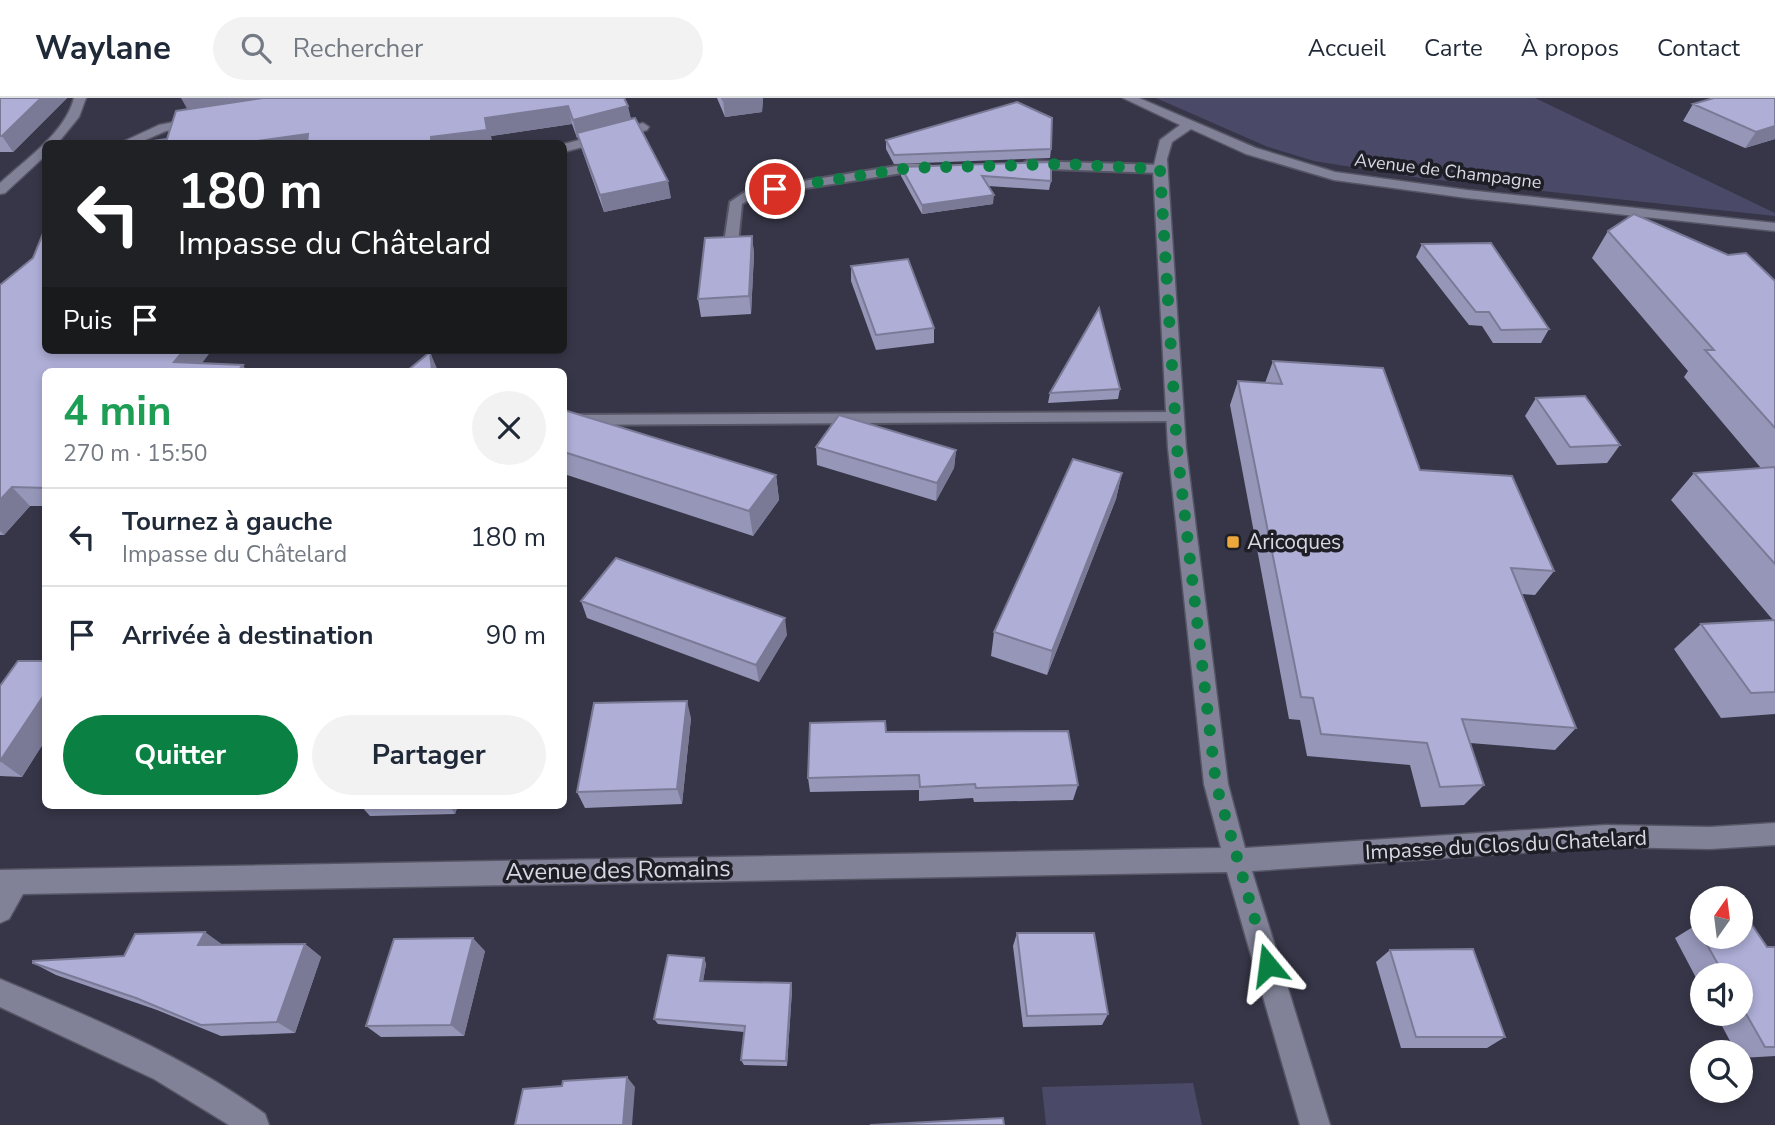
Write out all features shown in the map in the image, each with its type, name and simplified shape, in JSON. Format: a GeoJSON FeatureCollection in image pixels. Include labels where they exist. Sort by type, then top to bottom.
{"type":"FeatureCollection","features":[{"type":"Feature","properties":{"kind":"street"},"geometry":{"type":"LineString","coordinates":[[53,140],[79,106],[80,98]]}},
{"type":"Feature","properties":{"kind":"street","name":"Avenue de Champagne"},"geometry":{"type":"LineString","coordinates":[[1129,98],[1262,155],[1334,176],[1467,194],[1775,227]]}},
{"type":"Feature","properties":{"kind":"street"},"geometry":{"type":"LineString","coordinates":[[134,140],[163,128],[210,119]]}},
{"type":"Feature","properties":{"kind":"street"},"geometry":{"type":"LineString","coordinates":[[1190,125],[1167,136],[1163,143],[1160,169],[1175,417],[1216,784],[1315,1125]]}},
{"type":"Feature","properties":{"kind":"street"},"geometry":{"type":"LineString","coordinates":[[567,147],[643,127]]}},
{"type":"Feature","properties":{"kind":"street"},"geometry":{"type":"LineString","coordinates":[[0,190],[42,151]]}},
{"type":"Feature","properties":{"kind":"street","name":"Impasse du Clos du Chatelard"},"geometry":{"type":"LineString","coordinates":[[1236,859],[1605,836],[1710,838],[1775,834]]}},
{"type":"Feature","properties":{"kind":"street","name":"Avenue des Romains"},"geometry":{"type":"LineString","coordinates":[[8,882],[1236,859]]}},
{"type":"Feature","properties":{"kind":"street"},"geometry":{"type":"LineString","coordinates":[[0,910],[8,882]]}},
{"type":"Feature","properties":{"kind":"street"},"geometry":{"type":"LineString","coordinates":[[0,993],[178,1076],[233,1108],[254,1125]]}},
{"type":"Feature","properties":{"kind":"lane"},"geometry":{"type":"LineString","coordinates":[[1013,166],[1065,164],[1160,169]]}},
{"type":"Feature","properties":{"kind":"lane"},"geometry":{"type":"LineString","coordinates":[[731,243],[736,202],[752,193],[909,168],[935,167]]}},
{"type":"Feature","properties":{"kind":"lane"},"geometry":{"type":"LineString","coordinates":[[567,420],[1175,417]]}},
{"type":"Feature","properties":{"kind":"shaded area"},"geometry":{"type":"Polygon","coordinates":[[[1156,98],[1535,98],[1775,213],[1775,216],[1421,178],[1314,161],[1268,147],[1156,98]]]}},
{"type":"Feature","properties":{"kind":"shaded area"},"geometry":{"type":"Polygon","coordinates":[[[1193,1083],[1202,1125],[1046,1125],[1042,1087],[1193,1083]]]}},
{"type":"Feature","properties":{"kind":"building"},"geometry":{"type":"Polygon","coordinates":[[[0,98],[41,98],[0,136],[0,98]]]}},
{"type":"Feature","properties":{"kind":"building"},"geometry":{"type":"Polygon","coordinates":[[[263,98],[624,98],[628,106],[573,120],[568,106],[485,118],[487,130],[431,137],[431,140],[307,140],[308,134],[265,140],[160,140],[167,139],[176,111],[263,98]]]}},
{"type":"Feature","properties":{"kind":"building"},"geometry":{"type":"Polygon","coordinates":[[[1714,98],[1775,98],[1775,126],[1756,132],[1693,104],[1714,98]]]}},
{"type":"Feature","properties":{"kind":"building"},"geometry":{"type":"Polygon","coordinates":[[[1017,102],[1052,118],[1051,149],[894,155],[886,140],[1017,102]]]}},
{"type":"Feature","properties":{"kind":"building"},"geometry":{"type":"Polygon","coordinates":[[[635,118],[668,181],[600,195],[577,133],[635,118]]]}},
{"type":"Feature","properties":{"kind":"building"},"geometry":{"type":"Polygon","coordinates":[[[1051,162],[1051,181],[982,176],[994,195],[922,205],[901,167],[1051,162]]]}},
{"type":"Feature","properties":{"kind":"building"},"geometry":{"type":"Polygon","coordinates":[[[1634,214],[1728,255],[1746,253],[1775,281],[1775,428],[1705,350],[1714,350],[1608,231],[1634,214]]]}},
{"type":"Feature","properties":{"kind":"building"},"geometry":{"type":"Polygon","coordinates":[[[42,236],[42,354],[181,354],[174,362],[243,365],[240,368],[42,368],[42,488],[12,487],[0,500],[0,285],[33,258],[42,236]]]}},
{"type":"Feature","properties":{"kind":"building"},"geometry":{"type":"Polygon","coordinates":[[[752,236],[749,296],[698,299],[705,238],[752,236]]]}},
{"type":"Feature","properties":{"kind":"building"},"geometry":{"type":"Polygon","coordinates":[[[1491,243],[1549,329],[1501,330],[1489,312],[1476,312],[1422,244],[1491,243]]]}},
{"type":"Feature","properties":{"kind":"building"},"geometry":{"type":"Polygon","coordinates":[[[908,259],[934,328],[876,335],[851,266],[908,259]]]}},
{"type":"Feature","properties":{"kind":"building"},"geometry":{"type":"Polygon","coordinates":[[[1099,308],[1120,389],[1050,393],[1099,308]]]}},
{"type":"Feature","properties":{"kind":"building"},"geometry":{"type":"Polygon","coordinates":[[[428,354],[430,354],[432,368],[411,368],[428,354]]]}},
{"type":"Feature","properties":{"kind":"building"},"geometry":{"type":"Polygon","coordinates":[[[1273,361],[1383,368],[1420,470],[1512,476],[1554,571],[1511,568],[1576,728],[1462,719],[1484,785],[1440,787],[1427,743],[1321,734],[1313,698],[1301,697],[1238,381],[1282,384],[1273,361]]]}},
{"type":"Feature","properties":{"kind":"building"},"geometry":{"type":"Polygon","coordinates":[[[1585,396],[1620,445],[1570,447],[1536,398],[1585,396]]]}},
{"type":"Feature","properties":{"kind":"building"},"geometry":{"type":"Polygon","coordinates":[[[567,411],[776,475],[749,511],[567,453],[567,411]]]}},
{"type":"Feature","properties":{"kind":"building"},"geometry":{"type":"Polygon","coordinates":[[[839,415],[956,450],[937,483],[816,447],[839,415]]]}},
{"type":"Feature","properties":{"kind":"building"},"geometry":{"type":"Polygon","coordinates":[[[1073,459],[1122,473],[1052,651],[994,632],[1073,459]]]}},
{"type":"Feature","properties":{"kind":"building"},"geometry":{"type":"Polygon","coordinates":[[[1775,467],[1775,564],[1694,473],[1775,467]]]}},
{"type":"Feature","properties":{"kind":"building"},"geometry":{"type":"Polygon","coordinates":[[[616,558],[785,618],[756,665],[581,601],[616,558]]]}},
{"type":"Feature","properties":{"kind":"building"},"geometry":{"type":"Polygon","coordinates":[[[1775,620],[1775,692],[1751,693],[1701,624],[1775,620]]]}},
{"type":"Feature","properties":{"kind":"building"},"geometry":{"type":"Polygon","coordinates":[[[18,661],[42,661],[42,698],[0,761],[0,686],[18,661]]]}},
{"type":"Feature","properties":{"kind":"building"},"geometry":{"type":"Polygon","coordinates":[[[687,701],[677,789],[577,792],[594,703],[687,701]]]}},
{"type":"Feature","properties":{"kind":"building"},"geometry":{"type":"Polygon","coordinates":[[[885,721],[886,732],[1068,731],[1078,785],[976,788],[975,784],[920,787],[919,775],[808,778],[810,723],[885,721]]]}},
{"type":"Feature","properties":{"kind":"building"},"geometry":{"type":"Polygon","coordinates":[[[1754,928],[1767,947],[1775,947],[1775,1047],[1765,1047],[1753,1026],[1753,963],[1717,963],[1709,949],[1753,949],[1754,928]]]}},
{"type":"Feature","properties":{"kind":"building"},"geometry":{"type":"Polygon","coordinates":[[[205,932],[198,945],[305,944],[277,1022],[201,1025],[136,998],[33,963],[124,956],[135,934],[205,932]]]}},
{"type":"Feature","properties":{"kind":"building"},"geometry":{"type":"Polygon","coordinates":[[[1017,933],[1094,933],[1108,1014],[1027,1016],[1017,933]]]}},
{"type":"Feature","properties":{"kind":"building"},"geometry":{"type":"Polygon","coordinates":[[[473,938],[451,1025],[366,1026],[394,939],[473,938]]]}},
{"type":"Feature","properties":{"kind":"building"},"geometry":{"type":"Polygon","coordinates":[[[1473,949],[1505,1037],[1416,1037],[1390,950],[1473,949]]]}},
{"type":"Feature","properties":{"kind":"building"},"geometry":{"type":"Polygon","coordinates":[[[668,955],[704,958],[700,981],[791,983],[786,1061],[741,1060],[745,1026],[654,1019],[668,955]]]}},
{"type":"Feature","properties":{"kind":"building"},"geometry":{"type":"Polygon","coordinates":[[[627,1077],[623,1125],[515,1125],[523,1089],[562,1086],[563,1081],[627,1077]]]}},
{"type":"Feature","properties":{"kind":"building"},"geometry":{"type":"Polygon","coordinates":[[[1003,1118],[1004,1125],[870,1125],[1003,1118]]]}},
{"type":"Feature","properties":{"kind":"place","name":"Aricoques"},"geometry":{"type":"Point","coordinates":[1233,542]}},
{"type":"Feature","properties":{"kind":"route"},"geometry":{"type":"LineString","coordinates":[[775,189],[909,168],[1065,164],[1160,169],[1177,448],[1216,784],[1268,965]]}}]}
